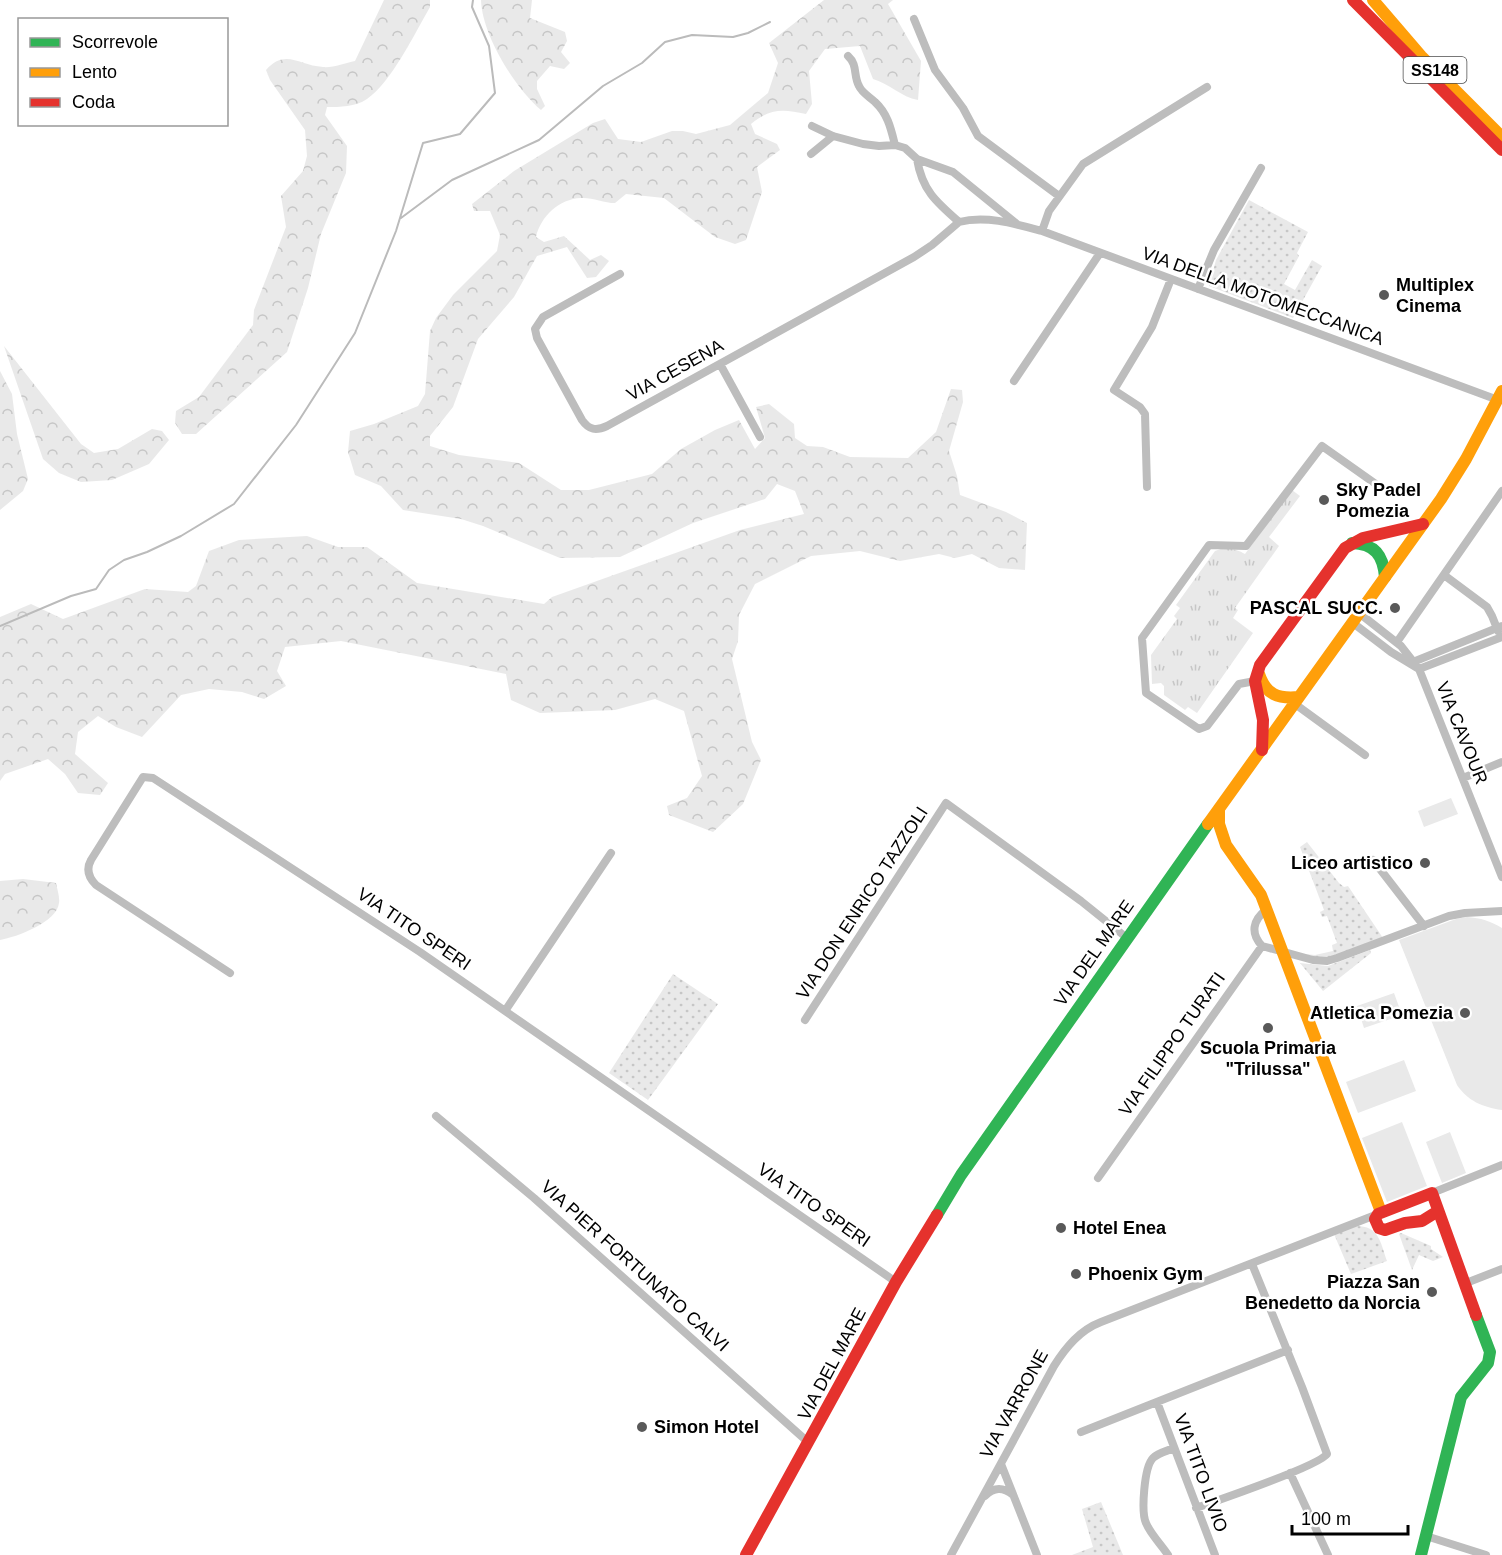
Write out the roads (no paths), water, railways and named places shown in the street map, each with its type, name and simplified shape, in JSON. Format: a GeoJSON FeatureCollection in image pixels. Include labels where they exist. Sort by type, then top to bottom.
{"type":"FeatureCollection","features":[{"type":"Feature","properties":{"kind":"main road"},"geometry":{"type":"LineString","coordinates":[[1353,0],[1400,50],[1502,150]]}},
{"type":"Feature","properties":{"kind":"main road","name":"SS148"},"geometry":{"type":"LineString","coordinates":[[1373,0],[1425,60],[1502,137]]}},
{"type":"Feature","properties":{"kind":"main road","name":"SS148"},"geometry":{"type":"LineString","coordinates":[[1385,0],[1414,35],[1502,122]]}},
{"type":"Feature","properties":{"kind":"main road","name":"VIA DEL MARE"},"geometry":{"type":"LineString","coordinates":[[746,1555],[896,1282],[972,1158],[1423,524],[1466,459],[1500,395]]}},
{"type":"Feature","properties":{"kind":"main road"},"geometry":{"type":"LineString","coordinates":[[1262,750],[1263,720],[1257,675],[1345,548],[1351,543],[1380,534],[1423,524]]}},
{"type":"Feature","properties":{"kind":"main road"},"geometry":{"type":"LineString","coordinates":[[1380,534],[1395,540],[1400,556]]}},
{"type":"Feature","properties":{"kind":"main road"},"geometry":{"type":"LineString","coordinates":[[1351,543],[1363,544],[1376,550],[1384,561],[1385,577]]}},
{"type":"Feature","properties":{"kind":"main road"},"geometry":{"type":"LineString","coordinates":[[1257,675],[1275,697],[1297,701]]}},
{"type":"Feature","properties":{"kind":"main road"},"geometry":{"type":"LineString","coordinates":[[1263,720],[1273,722],[1284,719]]}},
{"type":"Feature","properties":{"kind":"main road"},"geometry":{"type":"LineString","coordinates":[[1263,720],[1273,735]]}},
{"type":"Feature","properties":{"kind":"main road"},"geometry":{"type":"LineString","coordinates":[[1219,810],[1218,828],[1223,842],[1251,877],[1282,952],[1379,1213],[1375,1221],[1382,1230],[1422,1221],[1438,1211]]}},
{"type":"Feature","properties":{"kind":"main road"},"geometry":{"type":"LineString","coordinates":[[1195,842],[1209,838],[1223,842]]}},
{"type":"Feature","properties":{"kind":"main road"},"geometry":{"type":"LineString","coordinates":[[1421,1555],[1461,1397],[1485,1368],[1490,1356],[1466,1283],[1432,1193]]}},
{"type":"Feature","properties":{"kind":"main road","name":"VIA VARRONE"},"geometry":{"type":"LineString","coordinates":[[1379,1213],[1432,1193]]}},
{"type":"Feature","properties":{"kind":"main road"},"geometry":{"type":"LineString","coordinates":[[1422,1221],[1439,1231],[1452,1247]]}},
{"type":"Feature","properties":{"kind":"street"},"geometry":{"type":"LineString","coordinates":[[914,19],[935,70],[963,108],[977,134],[1059,196]]}},
{"type":"Feature","properties":{"kind":"street"},"geometry":{"type":"LineString","coordinates":[[848,56],[855,63],[856,78],[860,88],[881,108],[887,118],[895,145]]}},
{"type":"Feature","properties":{"kind":"street"},"geometry":{"type":"LineString","coordinates":[[1042,231],[1049,211],[1087,161],[1207,87]]}},
{"type":"Feature","properties":{"kind":"street","name":"VIA DELLA MOTOMECCANICA"},"geometry":{"type":"LineString","coordinates":[[812,126],[833,136],[868,145],[895,145],[908,150],[918,159],[954,172],[1017,224]]}},
{"type":"Feature","properties":{"kind":"street"},"geometry":{"type":"LineString","coordinates":[[811,154],[833,136]]}},
{"type":"Feature","properties":{"kind":"street"},"geometry":{"type":"LineString","coordinates":[[918,159],[920,177],[929,192],[959,222]]}},
{"type":"Feature","properties":{"kind":"street"},"geometry":{"type":"LineString","coordinates":[[1198,289],[1214,250],[1261,168]]}},
{"type":"Feature","properties":{"kind":"street","name":"VIA DELLA MOTOMECCANICA"},"geometry":{"type":"LineString","coordinates":[[959,222],[985,220],[1017,224],[1042,231],[1198,289],[1500,395]]}},
{"type":"Feature","properties":{"kind":"street","name":"VIA CESENA"},"geometry":{"type":"LineString","coordinates":[[620,274],[545,316],[536,326],[537,338],[582,420],[587,427],[596,430],[914,257],[959,222]]}},
{"type":"Feature","properties":{"kind":"street"},"geometry":{"type":"LineString","coordinates":[[1014,381],[1100,253]]}},
{"type":"Feature","properties":{"kind":"street"},"geometry":{"type":"LineString","coordinates":[[1147,487],[1145,414],[1140,407],[1113,390],[1155,323],[1171,279]]}},
{"type":"Feature","properties":{"kind":"street"},"geometry":{"type":"LineString","coordinates":[[720,364],[760,437]]}},
{"type":"Feature","properties":{"kind":"street"},"geometry":{"type":"LineString","coordinates":[[1257,675],[1239,684],[1207,726],[1199,729],[1146,693],[1142,638],[1209,545],[1246,546],[1322,446],[1380,487]]}},
{"type":"Feature","properties":{"kind":"street"},"geometry":{"type":"LineString","coordinates":[[1397,642],[1502,491]]}},
{"type":"Feature","properties":{"kind":"street"},"geometry":{"type":"LineString","coordinates":[[1419,669],[1501,639],[1499,627],[1490,611],[1444,575]]}},
{"type":"Feature","properties":{"kind":"street","name":"VIA CAVOUR"},"geometry":{"type":"LineString","coordinates":[[1356,618],[1397,642],[1419,669],[1502,876]]}},
{"type":"Feature","properties":{"kind":"street","name":"VIA CAVOUR"},"geometry":{"type":"LineString","coordinates":[[1356,618],[1394,654],[1419,669]]}},
{"type":"Feature","properties":{"kind":"street"},"geometry":{"type":"LineString","coordinates":[[1413,662],[1499,627]]}},
{"type":"Feature","properties":{"kind":"street"},"geometry":{"type":"LineString","coordinates":[[1297,701],[1365,755]]}},
{"type":"Feature","properties":{"kind":"street"},"geometry":{"type":"LineString","coordinates":[[1463,778],[1502,762]]}},
{"type":"Feature","properties":{"kind":"street","name":"VIA TITO SPERI"},"geometry":{"type":"LineString","coordinates":[[230,973],[96,885],[91,879],[88,870],[90,863],[143,777],[153,778],[399,937],[896,1282]]}},
{"type":"Feature","properties":{"kind":"street","name":"VIA DON ENRICO TAZZOLI"},"geometry":{"type":"LineString","coordinates":[[805,1020],[946,803],[1082,901],[1127,938]]}},
{"type":"Feature","properties":{"kind":"street"},"geometry":{"type":"LineString","coordinates":[[505,1011],[611,853]]}},
{"type":"Feature","properties":{"kind":"street"},"geometry":{"type":"LineString","coordinates":[[1373,860],[1424,926]]}},
{"type":"Feature","properties":{"kind":"street"},"geometry":{"type":"LineString","coordinates":[[1266,910],[1258,917],[1254,929],[1255,936],[1262,946],[1313,960],[1331,960],[1459,914],[1502,911]]}},
{"type":"Feature","properties":{"kind":"street","name":"VIA FILIPPO TURATI"},"geometry":{"type":"LineString","coordinates":[[1098,1178],[1262,946]]}},
{"type":"Feature","properties":{"kind":"street","name":"VIA PIER FORTUNATO CALVI"},"geometry":{"type":"LineString","coordinates":[[436,1116],[543,1206],[809,1443]]}},
{"type":"Feature","properties":{"kind":"street","name":"VIA VARRONE"},"geometry":{"type":"LineString","coordinates":[[1432,1193],[1502,1165]]}},
{"type":"Feature","properties":{"kind":"street","name":"VIA VARRONE"},"geometry":{"type":"LineString","coordinates":[[951,1555],[1054,1366],[1070,1344],[1085,1331],[1101,1322],[1379,1213]]}},
{"type":"Feature","properties":{"kind":"street","name":"VIA VARRONE"},"geometry":{"type":"LineString","coordinates":[[1343,1227],[1363,1225],[1382,1230]]}},
{"type":"Feature","properties":{"kind":"street"},"geometry":{"type":"LineString","coordinates":[[1196,1508],[1290,1473],[1325,1457],[1327,1453],[1252,1264]]}},
{"type":"Feature","properties":{"kind":"street"},"geometry":{"type":"LineString","coordinates":[[1466,1283],[1502,1269]]}},
{"type":"Feature","properties":{"kind":"street"},"geometry":{"type":"LineString","coordinates":[[1081,1432],[1288,1350]]}},
{"type":"Feature","properties":{"kind":"street","name":"VIA TITO LIVIO"},"geometry":{"type":"LineString","coordinates":[[1157,1402],[1215,1555]]}},
{"type":"Feature","properties":{"kind":"street"},"geometry":{"type":"LineString","coordinates":[[1167,1555],[1147,1525],[1143,1507],[1150,1462],[1157,1455],[1174,1448]]}},
{"type":"Feature","properties":{"kind":"street"},"geometry":{"type":"LineString","coordinates":[[1001,1464],[1037,1555]]}},
{"type":"Feature","properties":{"kind":"street"},"geometry":{"type":"LineString","coordinates":[[1290,1473],[1328,1555]]}},
{"type":"Feature","properties":{"kind":"street"},"geometry":{"type":"LineString","coordinates":[[982,1498],[998,1489],[1005,1490],[1013,1496]]}},
{"type":"Feature","properties":{"kind":"street"},"geometry":{"type":"LineString","coordinates":[[1426,1536],[1486,1555]]}},
{"type":"Feature","properties":{"kind":"waterway"},"geometry":{"type":"LineString","coordinates":[[0,626],[71,596],[96,589],[109,570],[124,560],[181,536],[234,504],[296,425],[355,333],[396,231],[423,143],[460,134],[495,93],[489,46],[472,7],[473,0]]}},
{"type":"Feature","properties":{"kind":"waterway"},"geometry":{"type":"LineString","coordinates":[[401,218],[452,180],[539,140],[603,86],[642,63],[665,42],[692,35],[733,37],[748,33],[770,22]]}},
{"type":"Feature","properties":{"kind":"place","name":"Multiplex Cinema"},"geometry":{"type":"Point","coordinates":[1384,295]}},
{"type":"Feature","properties":{"kind":"place","name":"Sky Padel Pomezia"},"geometry":{"type":"Point","coordinates":[1324,500]}},
{"type":"Feature","properties":{"kind":"place","name":"PASCAL SUCC."},"geometry":{"type":"Point","coordinates":[1395,608]}},
{"type":"Feature","properties":{"kind":"place","name":"Liceo artistico"},"geometry":{"type":"Point","coordinates":[1425,863]}},
{"type":"Feature","properties":{"kind":"place","name":"Atletica Pomezia"},"geometry":{"type":"Point","coordinates":[1465,1013]}},
{"type":"Feature","properties":{"kind":"place","name":"Scuola Primaria \"Trilussa\""},"geometry":{"type":"Point","coordinates":[1268,1028]}},
{"type":"Feature","properties":{"kind":"place","name":"Hotel Enea"},"geometry":{"type":"Point","coordinates":[1061,1228]}},
{"type":"Feature","properties":{"kind":"place","name":"Phoenix Gym"},"geometry":{"type":"Point","coordinates":[1076,1274]}},
{"type":"Feature","properties":{"kind":"place","name":"Piazza San Benedetto da Norcia"},"geometry":{"type":"Point","coordinates":[1432,1292]}},
{"type":"Feature","properties":{"kind":"place","name":"Simon Hotel"},"geometry":{"type":"Point","coordinates":[642,1427]}}]}
